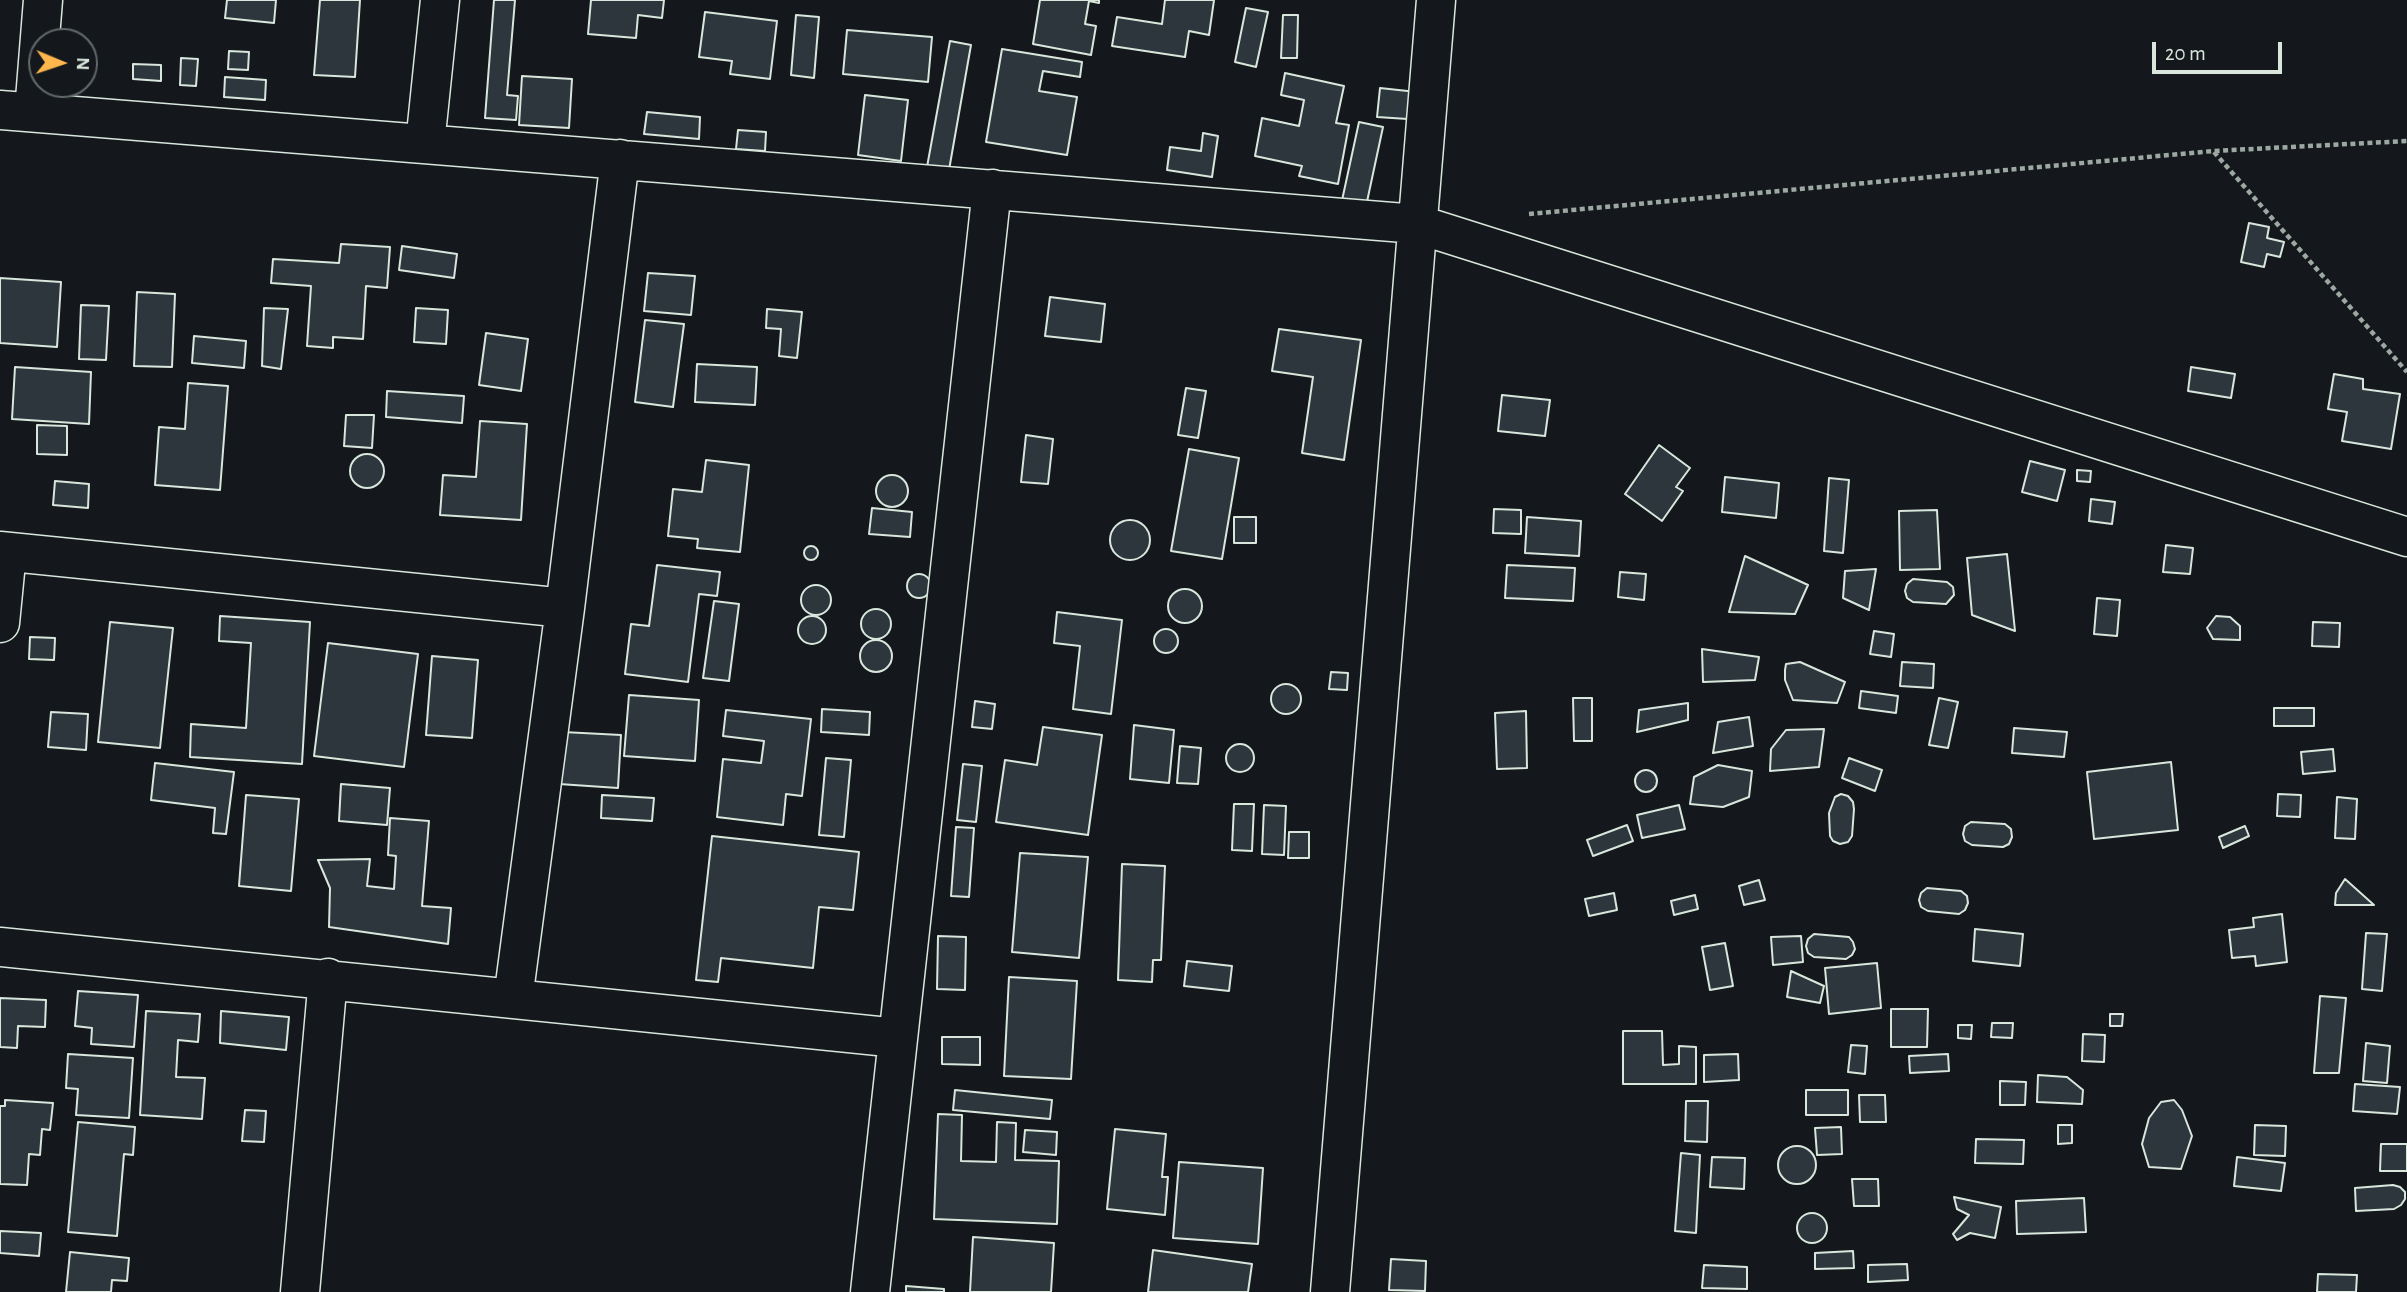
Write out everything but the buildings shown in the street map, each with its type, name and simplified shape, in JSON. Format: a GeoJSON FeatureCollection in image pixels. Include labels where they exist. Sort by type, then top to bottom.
{"type":"FeatureCollection","features":[{"type":"Feature","properties":{"kind":"street"},"geometry":{"type":"LineString","coordinates":[[43,0],[17,111],[1417,224],[2407,537]]}},
{"type":"Feature","properties":{"kind":"street"},"geometry":{"type":"LineString","coordinates":[[425,144],[440,0]]}},
{"type":"Feature","properties":{"kind":"street"},"geometry":{"type":"LineString","coordinates":[[1329,1292],[1436,0]]}},
{"type":"Feature","properties":{"kind":"street"},"geometry":{"type":"LineString","coordinates":[[513,999],[565,608],[620,159]]}},
{"type":"Feature","properties":{"kind":"street"},"geometry":{"type":"LineString","coordinates":[[870,1292],[992,189]]}},
{"type":"Feature","properties":{"kind":"street"},"geometry":{"type":"LineString","coordinates":[[0,623],[3,551],[565,608]]}},
{"type":"Feature","properties":{"kind":"street"},"geometry":{"type":"LineString","coordinates":[[0,947],[328,978],[898,1038]]}},
{"type":"Feature","properties":{"kind":"street"},"geometry":{"type":"LineString","coordinates":[[300,1292],[328,978]]}},
{"type":"Feature","properties":{"kind":"path"},"geometry":{"type":"LineString","coordinates":[[1527,214],[2213,151],[2407,141]]}},
{"type":"Feature","properties":{"kind":"path"},"geometry":{"type":"LineString","coordinates":[[2213,151],[2407,372]]}}]}
